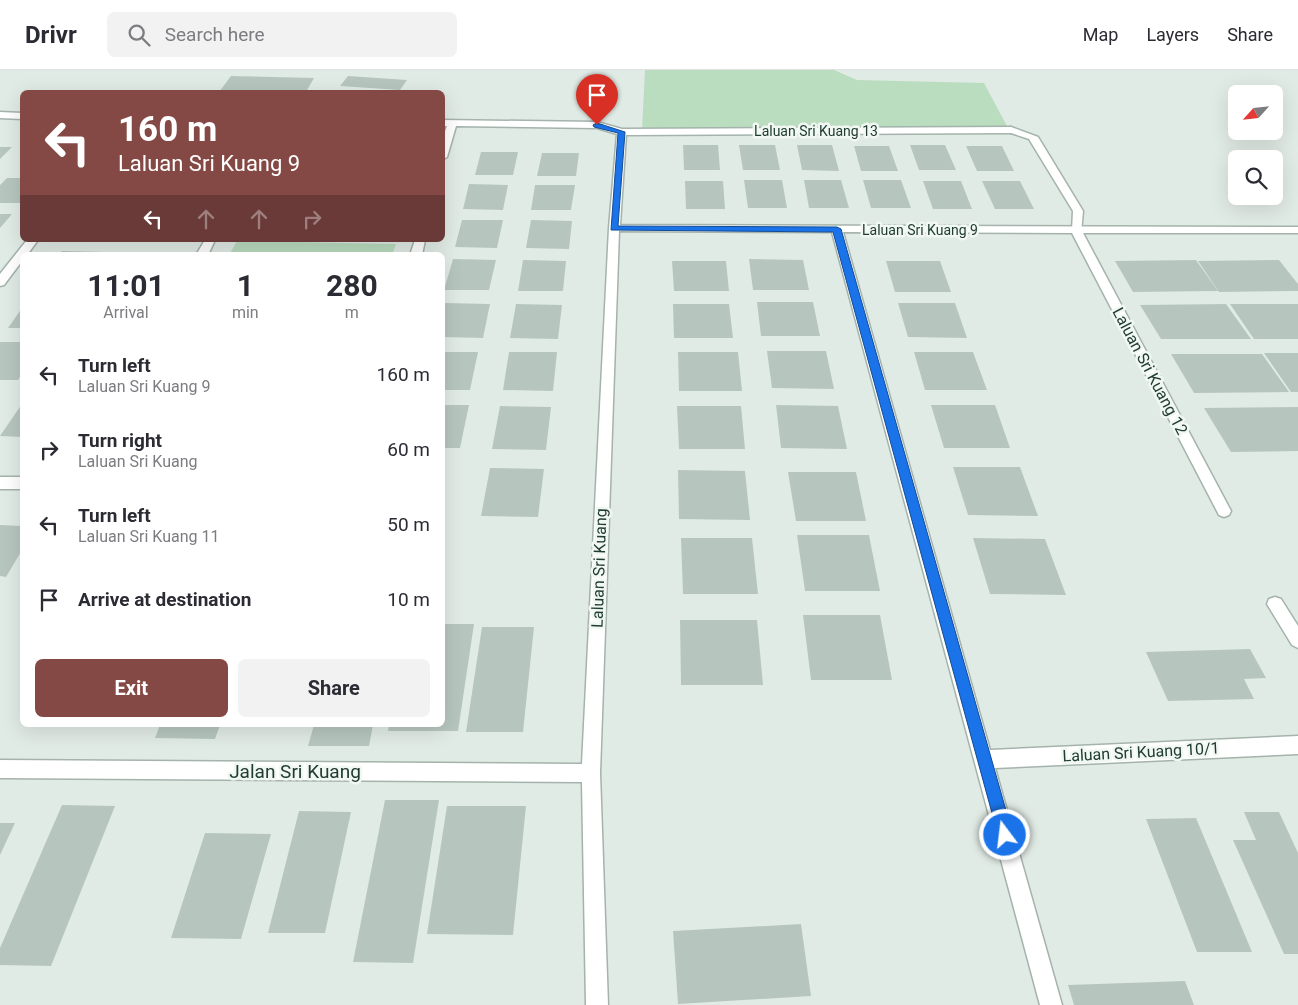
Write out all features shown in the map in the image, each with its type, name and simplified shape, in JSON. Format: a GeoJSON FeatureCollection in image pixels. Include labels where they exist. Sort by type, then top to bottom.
{"type":"FeatureCollection","features":[{"type":"Feature","properties":{"kind":"street"},"geometry":{"type":"LineString","coordinates":[[0,115],[20,116]]}},
{"type":"Feature","properties":{"kind":"street"},"geometry":{"type":"LineString","coordinates":[[445,137],[447,123]]}},
{"type":"Feature","properties":{"kind":"street","name":"Laluan Sri Kuang 13"},"geometry":{"type":"LineString","coordinates":[[447,123],[597,125],[622,132],[1011,130],[1033,137],[1078,211],[1077,230]]}},
{"type":"Feature","properties":{"kind":"street","name":"Laluan Sri Kuang"},"geometry":{"type":"LineString","coordinates":[[597,1005],[590,773],[614,228],[622,132]]}},
{"type":"Feature","properties":{"kind":"street","name":"Laluan Sri Kuang 9"},"geometry":{"type":"LineString","coordinates":[[614,228],[1292,230]]}},
{"type":"Feature","properties":{"kind":"street"},"geometry":{"type":"LineString","coordinates":[[837,229],[1052,1005]]}},
{"type":"Feature","properties":{"kind":"street","name":"Laluan Sri Kuang 12"},"geometry":{"type":"LineString","coordinates":[[1077,230],[1224,511]]}},
{"type":"Feature","properties":{"kind":"street"},"geometry":{"type":"LineString","coordinates":[[1292,230],[1298,243]]}},
{"type":"Feature","properties":{"kind":"street"},"geometry":{"type":"LineString","coordinates":[[24,252],[32,242]]}},
{"type":"Feature","properties":{"kind":"street"},"geometry":{"type":"LineString","coordinates":[[0,282],[20,257]]}},
{"type":"Feature","properties":{"kind":"street"},"geometry":{"type":"LineString","coordinates":[[0,483],[20,483]]}},
{"type":"Feature","properties":{"kind":"street"},"geometry":{"type":"LineString","coordinates":[[1275,604],[1298,640]]}},
{"type":"Feature","properties":{"kind":"street","name":"Laluan Sri Kuang 10/1"},"geometry":{"type":"LineString","coordinates":[[985,759],[1298,745]]}},
{"type":"Feature","properties":{"kind":"street","name":"Jalan Sri Kuang"},"geometry":{"type":"LineString","coordinates":[[0,769],[590,773]]}},
{"type":"Feature","properties":{"kind":"green space"},"geometry":{"type":"Polygon","coordinates":[[[645,70],[834,70],[857,80],[984,83],[1008,128],[642,131],[645,70]]]}},
{"type":"Feature","properties":{"kind":"green space"},"geometry":{"type":"Polygon","coordinates":[[[236,242],[396,244],[393,252],[231,252],[236,242]]]}},
{"type":"Feature","properties":{"kind":"building"},"geometry":{"type":"Polygon","coordinates":[[[231,76],[314,78],[307,90],[220,90],[231,76]]]}},
{"type":"Feature","properties":{"kind":"building"},"geometry":{"type":"Polygon","coordinates":[[[348,76],[407,80],[400,90],[340,86],[348,76]]]}},
{"type":"Feature","properties":{"kind":"building"},"geometry":{"type":"Polygon","coordinates":[[[683,145],[718,145],[720,170],[684,170],[683,145]]]}},
{"type":"Feature","properties":{"kind":"building"},"geometry":{"type":"Polygon","coordinates":[[[739,145],[775,145],[780,170],[743,170],[739,145]]]}},
{"type":"Feature","properties":{"kind":"building"},"geometry":{"type":"Polygon","coordinates":[[[797,145],[832,145],[839,171],[802,170],[797,145]]]}},
{"type":"Feature","properties":{"kind":"building"},"geometry":{"type":"Polygon","coordinates":[[[910,145],[945,145],[956,170],[919,170],[910,145]]]}},
{"type":"Feature","properties":{"kind":"building"},"geometry":{"type":"Polygon","coordinates":[[[854,146],[889,146],[898,171],[861,171],[854,146]]]}},
{"type":"Feature","properties":{"kind":"building"},"geometry":{"type":"Polygon","coordinates":[[[966,146],[1002,146],[1014,171],[977,171],[966,146]]]}},
{"type":"Feature","properties":{"kind":"building"},"geometry":{"type":"Polygon","coordinates":[[[0,147],[12,147],[0,159],[0,147]]]}},
{"type":"Feature","properties":{"kind":"building"},"geometry":{"type":"Polygon","coordinates":[[[481,152],[518,152],[513,175],[475,175],[481,152]]]}},
{"type":"Feature","properties":{"kind":"building"},"geometry":{"type":"Polygon","coordinates":[[[542,153],[579,153],[576,176],[537,176],[542,153]]]}},
{"type":"Feature","properties":{"kind":"building"},"geometry":{"type":"Polygon","coordinates":[[[7,178],[20,178],[20,203],[0,203],[0,185],[7,178]]]}},
{"type":"Feature","properties":{"kind":"building"},"geometry":{"type":"Polygon","coordinates":[[[744,180],[782,180],[787,208],[748,208],[744,180]]]}},
{"type":"Feature","properties":{"kind":"building"},"geometry":{"type":"Polygon","coordinates":[[[804,180],[841,180],[849,208],[809,208],[804,180]]]}},
{"type":"Feature","properties":{"kind":"building"},"geometry":{"type":"Polygon","coordinates":[[[863,180],[901,180],[911,208],[871,208],[863,180]]]}},
{"type":"Feature","properties":{"kind":"building"},"geometry":{"type":"Polygon","coordinates":[[[685,181],[723,181],[725,209],[686,209],[685,181]]]}},
{"type":"Feature","properties":{"kind":"building"},"geometry":{"type":"Polygon","coordinates":[[[923,181],[961,181],[972,209],[933,209],[923,181]]]}},
{"type":"Feature","properties":{"kind":"building"},"geometry":{"type":"Polygon","coordinates":[[[982,181],[1020,181],[1034,209],[995,209],[982,181]]]}},
{"type":"Feature","properties":{"kind":"building"},"geometry":{"type":"Polygon","coordinates":[[[469,184],[508,185],[503,210],[463,209],[469,184]]]}},
{"type":"Feature","properties":{"kind":"building"},"geometry":{"type":"Polygon","coordinates":[[[535,185],[575,185],[571,210],[531,210],[535,185]]]}},
{"type":"Feature","properties":{"kind":"building"},"geometry":{"type":"Polygon","coordinates":[[[0,214],[12,214],[0,228],[0,214]]]}},
{"type":"Feature","properties":{"kind":"building"},"geometry":{"type":"Polygon","coordinates":[[[462,220],[503,220],[497,248],[455,247],[462,220]]]}},
{"type":"Feature","properties":{"kind":"building"},"geometry":{"type":"Polygon","coordinates":[[[531,220],[572,221],[569,249],[526,248],[531,220]]]}},
{"type":"Feature","properties":{"kind":"building"},"geometry":{"type":"Polygon","coordinates":[[[62,251],[104,252],[61,252],[62,251]]]}},
{"type":"Feature","properties":{"kind":"building"},"geometry":{"type":"Polygon","coordinates":[[[453,259],[496,260],[489,290],[445,290],[453,259]]]}},
{"type":"Feature","properties":{"kind":"building"},"geometry":{"type":"Polygon","coordinates":[[[749,259],[803,260],[809,290],[753,290],[749,259]]]}},
{"type":"Feature","properties":{"kind":"building"},"geometry":{"type":"Polygon","coordinates":[[[523,260],[566,261],[563,291],[518,291],[523,260]]]}},
{"type":"Feature","properties":{"kind":"building"},"geometry":{"type":"Polygon","coordinates":[[[1196,260],[1218,291],[1133,292],[1115,261],[1196,260]]]}},
{"type":"Feature","properties":{"kind":"building"},"geometry":{"type":"Polygon","coordinates":[[[1279,260],[1298,284],[1298,291],[1219,292],[1198,261],[1279,260]]]}},
{"type":"Feature","properties":{"kind":"building"},"geometry":{"type":"Polygon","coordinates":[[[672,261],[726,261],[729,291],[674,291],[672,261]]]}},
{"type":"Feature","properties":{"kind":"building"},"geometry":{"type":"Polygon","coordinates":[[[886,261],[940,261],[951,292],[895,292],[886,261]]]}},
{"type":"Feature","properties":{"kind":"building"},"geometry":{"type":"Polygon","coordinates":[[[757,302],[813,302],[820,336],[761,336],[757,302]]]}},
{"type":"Feature","properties":{"kind":"building"},"geometry":{"type":"Polygon","coordinates":[[[445,303],[490,304],[483,338],[445,337],[445,303]]]}},
{"type":"Feature","properties":{"kind":"building"},"geometry":{"type":"Polygon","coordinates":[[[898,303],[955,303],[967,338],[908,337],[898,303]]]}},
{"type":"Feature","properties":{"kind":"building"},"geometry":{"type":"Polygon","coordinates":[[[516,304],[562,305],[558,339],[510,338],[516,304]]]}},
{"type":"Feature","properties":{"kind":"building"},"geometry":{"type":"Polygon","coordinates":[[[673,304],[729,304],[733,338],[674,338],[673,304]]]}},
{"type":"Feature","properties":{"kind":"building"},"geometry":{"type":"Polygon","coordinates":[[[1226,304],[1251,339],[1161,339],[1140,305],[1226,304]]]}},
{"type":"Feature","properties":{"kind":"building"},"geometry":{"type":"Polygon","coordinates":[[[1230,304],[1298,304],[1298,339],[1254,339],[1230,304]]]}},
{"type":"Feature","properties":{"kind":"building"},"geometry":{"type":"Polygon","coordinates":[[[20,311],[20,328],[8,328],[20,311]]]}},
{"type":"Feature","properties":{"kind":"building"},"geometry":{"type":"Polygon","coordinates":[[[0,342],[20,342],[20,377],[18,380],[0,380],[0,342]]]}},
{"type":"Feature","properties":{"kind":"building"},"geometry":{"type":"Polygon","coordinates":[[[767,351],[826,351],[834,389],[772,388],[767,351]]]}},
{"type":"Feature","properties":{"kind":"building"},"geometry":{"type":"Polygon","coordinates":[[[445,352],[478,352],[470,390],[445,390],[445,352]]]}},
{"type":"Feature","properties":{"kind":"building"},"geometry":{"type":"Polygon","coordinates":[[[509,352],[557,352],[553,391],[503,390],[509,352]]]}},
{"type":"Feature","properties":{"kind":"building"},"geometry":{"type":"Polygon","coordinates":[[[678,352],[738,352],[742,391],[679,391],[678,352]]]}},
{"type":"Feature","properties":{"kind":"building"},"geometry":{"type":"Polygon","coordinates":[[[914,352],[973,352],[987,390],[925,390],[914,352]]]}},
{"type":"Feature","properties":{"kind":"building"},"geometry":{"type":"Polygon","coordinates":[[[1264,353],[1298,353],[1298,392],[1291,392],[1264,353]]]}},
{"type":"Feature","properties":{"kind":"building"},"geometry":{"type":"Polygon","coordinates":[[[1171,354],[1262,354],[1289,392],[1194,393],[1171,354]]]}},
{"type":"Feature","properties":{"kind":"building"},"geometry":{"type":"Polygon","coordinates":[[[445,405],[469,405],[460,448],[445,448],[445,405]]]}},
{"type":"Feature","properties":{"kind":"building"},"geometry":{"type":"Polygon","coordinates":[[[776,405],[838,406],[847,449],[781,448],[776,405]]]}},
{"type":"Feature","properties":{"kind":"building"},"geometry":{"type":"Polygon","coordinates":[[[931,405],[995,405],[1010,448],[944,448],[931,405]]]}},
{"type":"Feature","properties":{"kind":"building"},"geometry":{"type":"Polygon","coordinates":[[[500,406],[551,407],[546,450],[492,449],[500,406]]]}},
{"type":"Feature","properties":{"kind":"building"},"geometry":{"type":"Polygon","coordinates":[[[677,406],[741,406],[745,449],[679,449],[677,406]]]}},
{"type":"Feature","properties":{"kind":"building"},"geometry":{"type":"Polygon","coordinates":[[[20,407],[20,437],[0,436],[20,407]]]}},
{"type":"Feature","properties":{"kind":"building"},"geometry":{"type":"Polygon","coordinates":[[[1298,407],[1298,451],[1231,452],[1204,408],[1298,407]]]}},
{"type":"Feature","properties":{"kind":"building"},"geometry":{"type":"Polygon","coordinates":[[[953,467],[1020,467],[1038,516],[968,515],[953,467]]]}},
{"type":"Feature","properties":{"kind":"building"},"geometry":{"type":"Polygon","coordinates":[[[490,468],[544,469],[538,517],[481,516],[490,468]]]}},
{"type":"Feature","properties":{"kind":"building"},"geometry":{"type":"Polygon","coordinates":[[[678,470],[745,471],[750,520],[679,519],[678,470]]]}},
{"type":"Feature","properties":{"kind":"building"},"geometry":{"type":"Polygon","coordinates":[[[788,472],[856,472],[866,521],[796,521],[788,472]]]}},
{"type":"Feature","properties":{"kind":"building"},"geometry":{"type":"Polygon","coordinates":[[[0,525],[20,526],[20,553],[6,577],[0,576],[0,525]]]}},
{"type":"Feature","properties":{"kind":"building"},"geometry":{"type":"Polygon","coordinates":[[[797,535],[869,535],[880,591],[805,591],[797,535]]]}},
{"type":"Feature","properties":{"kind":"building"},"geometry":{"type":"Polygon","coordinates":[[[681,538],[752,538],[758,594],[683,594],[681,538]]]}},
{"type":"Feature","properties":{"kind":"building"},"geometry":{"type":"Polygon","coordinates":[[[973,538],[1045,539],[1066,595],[990,594],[973,538]]]}},
{"type":"Feature","properties":{"kind":"building"},"geometry":{"type":"Polygon","coordinates":[[[803,615],[880,615],[892,680],[811,680],[803,615]]]}},
{"type":"Feature","properties":{"kind":"building"},"geometry":{"type":"Polygon","coordinates":[[[680,620],[757,620],[763,685],[681,685],[680,620]]]}},
{"type":"Feature","properties":{"kind":"building"},"geometry":{"type":"Polygon","coordinates":[[[445,624],[474,624],[458,731],[388,731],[389,727],[445,727],[445,624]]]}},
{"type":"Feature","properties":{"kind":"building"},"geometry":{"type":"Polygon","coordinates":[[[482,627],[534,627],[523,732],[466,732],[482,627]]]}},
{"type":"Feature","properties":{"kind":"building"},"geometry":{"type":"Polygon","coordinates":[[[1250,649],[1266,678],[1244,679],[1254,699],[1168,701],[1146,652],[1250,649]]]}},
{"type":"Feature","properties":{"kind":"building"},"geometry":{"type":"Polygon","coordinates":[[[159,727],[219,727],[215,739],[155,738],[159,727]]]}},
{"type":"Feature","properties":{"kind":"building"},"geometry":{"type":"Polygon","coordinates":[[[313,727],[373,727],[369,746],[308,746],[313,727]]]}},
{"type":"Feature","properties":{"kind":"building"},"geometry":{"type":"Polygon","coordinates":[[[385,800],[439,800],[413,963],[353,962],[385,800]]]}},
{"type":"Feature","properties":{"kind":"building"},"geometry":{"type":"Polygon","coordinates":[[[62,805],[115,806],[51,966],[0,965],[0,948],[62,805]]]}},
{"type":"Feature","properties":{"kind":"building"},"geometry":{"type":"Polygon","coordinates":[[[447,806],[526,806],[513,935],[427,934],[447,806]]]}},
{"type":"Feature","properties":{"kind":"building"},"geometry":{"type":"Polygon","coordinates":[[[299,811],[351,812],[325,933],[268,933],[299,811]]]}},
{"type":"Feature","properties":{"kind":"building"},"geometry":{"type":"Polygon","coordinates":[[[1244,812],[1279,812],[1298,853],[1298,954],[1284,954],[1233,840],[1256,840],[1244,812]]]}},
{"type":"Feature","properties":{"kind":"building"},"geometry":{"type":"Polygon","coordinates":[[[1196,818],[1252,952],[1197,952],[1146,819],[1196,818]]]}},
{"type":"Feature","properties":{"kind":"building"},"geometry":{"type":"Polygon","coordinates":[[[0,823],[15,823],[0,855],[0,823]]]}},
{"type":"Feature","properties":{"kind":"building"},"geometry":{"type":"Polygon","coordinates":[[[205,833],[271,834],[241,939],[171,938],[205,833]]]}},
{"type":"Feature","properties":{"kind":"building"},"geometry":{"type":"Polygon","coordinates":[[[801,924],[811,996],[678,1004],[673,931],[801,924]]]}},
{"type":"Feature","properties":{"kind":"building"},"geometry":{"type":"Polygon","coordinates":[[[1185,981],[1194,1005],[1074,1005],[1068,985],[1185,981]]]}},
{"type":"Feature","properties":{"kind":"route"},"geometry":{"type":"LineString","coordinates":[[597,125],[622,132],[614,228],[837,229],[1005,835]]}}]}
